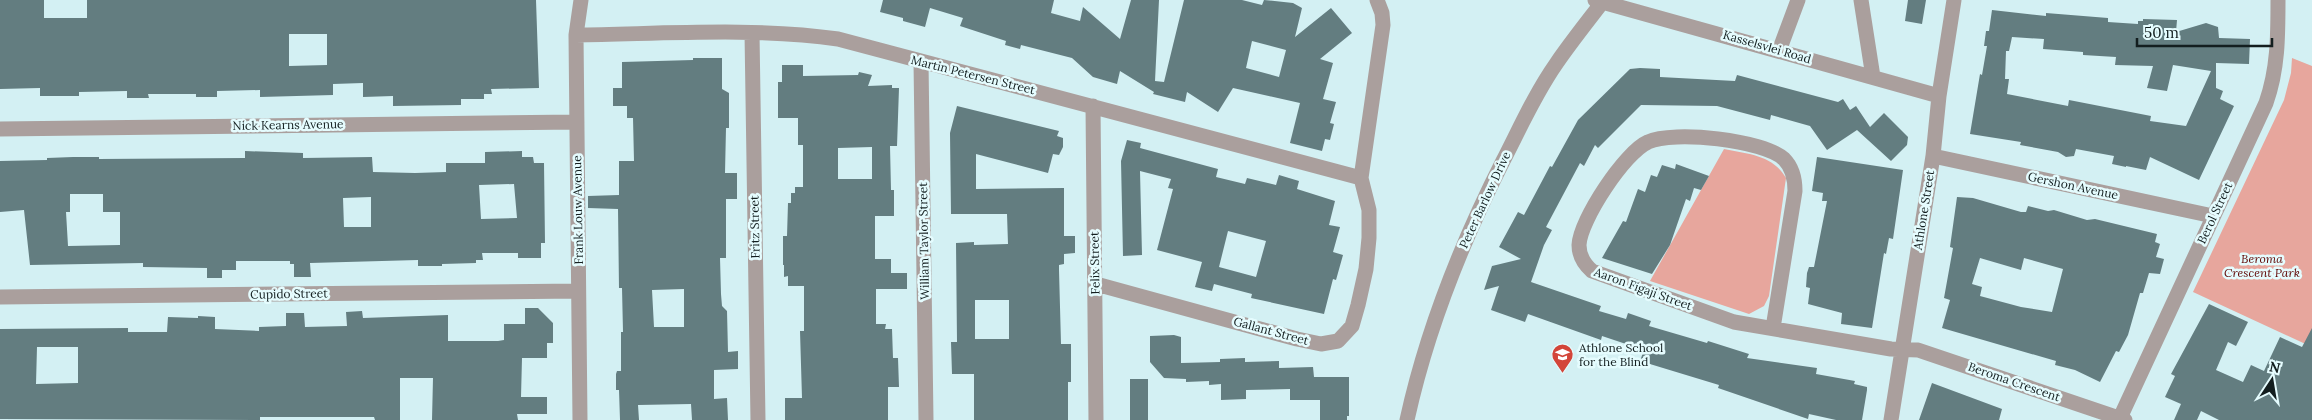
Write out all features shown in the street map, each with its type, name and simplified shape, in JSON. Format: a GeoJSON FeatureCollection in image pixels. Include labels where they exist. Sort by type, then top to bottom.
{"type":"FeatureCollection","features":[{"type":"Feature","properties":{"kind":"street","name":"Frank Louw Avenue"},"geometry":{"type":"LineString","coordinates":[[580,420],[576,35],[581,0]]}},
{"type":"Feature","properties":{"kind":"street","name":"Gallant Street"},"geometry":{"type":"LineString","coordinates":[[1096,284],[1298,339],[1321,344],[1338,341],[1352,326],[1366,269],[1368,210],[1361,178],[1383,25],[1382,14],[1377,0]]}},
{"type":"Feature","properties":{"kind":"street"},"geometry":{"type":"LineString","coordinates":[[1779,51],[1798,0]]}},
{"type":"Feature","properties":{"kind":"street"},"geometry":{"type":"LineString","coordinates":[[1861,0],[1873,77]]}},
{"type":"Feature","properties":{"kind":"street","name":"Athlone Street"},"geometry":{"type":"LineString","coordinates":[[1891,420],[1933,156],[1939,96],[1954,0]]}},
{"type":"Feature","properties":{"kind":"street","name":"Berol Street"},"geometry":{"type":"LineString","coordinates":[[2123,419],[2271,88],[2278,46],[2278,0]]}},
{"type":"Feature","properties":{"kind":"street","name":"Kasselsvlei Road"},"geometry":{"type":"LineString","coordinates":[[1600,1],[1939,96]]}},
{"type":"Feature","properties":{"kind":"street","name":"Peter Barlow Drive"},"geometry":{"type":"LineString","coordinates":[[1407,420],[1432,325],[1450,276],[1481,207],[1534,98],[1556,63],[1600,1]]}},
{"type":"Feature","properties":{"kind":"street","name":"Martin Petersen Street"},"geometry":{"type":"LineString","coordinates":[[576,35],[752,33],[805,34],[838,39],[1361,178]]}},
{"type":"Feature","properties":{"kind":"street","name":"Fritz Street"},"geometry":{"type":"LineString","coordinates":[[752,33],[758,420]]}},
{"type":"Feature","properties":{"kind":"street","name":"William Taylor Street"},"geometry":{"type":"LineString","coordinates":[[922,62],[926,420]]}},
{"type":"Feature","properties":{"kind":"street","name":"Felix Street"},"geometry":{"type":"LineString","coordinates":[[1093,106],[1096,420]]}},
{"type":"Feature","properties":{"kind":"street","name":"Nick Kearns Avenue"},"geometry":{"type":"LineString","coordinates":[[0,128],[577,122]]}},
{"type":"Feature","properties":{"kind":"street","name":"Aaron Figaji Street"},"geometry":{"type":"LineString","coordinates":[[1773,328],[1795,191],[1794,175],[1785,160],[1769,150],[1721,139],[1664,136],[1639,147],[1626,159],[1608,183],[1581,234],[1580,251],[1586,265],[1599,275],[1734,322],[1902,349]]}},
{"type":"Feature","properties":{"kind":"street","name":"Gershon Avenue"},"geometry":{"type":"LineString","coordinates":[[1933,156],[2213,216]]}},
{"type":"Feature","properties":{"kind":"street","name":"Cupido Street"},"geometry":{"type":"LineString","coordinates":[[0,297],[578,291]]}},
{"type":"Feature","properties":{"kind":"street","name":"Beroma Crescent"},"geometry":{"type":"LineString","coordinates":[[1902,349],[1918,350],[2123,419]]}},
{"type":"Feature","properties":{"kind":"green space","name":"Beroma Crescent Park"},"geometry":{"type":"Polygon","coordinates":[[[2292,58],[2312,66],[2312,347],[2193,292],[2284,100],[2291,73],[2292,58]]]}},
{"type":"Feature","properties":{"kind":"green space"},"geometry":{"type":"Polygon","coordinates":[[[1724,149],[1751,154],[1767,160],[1781,170],[1786,178],[1769,296],[1764,306],[1749,314],[1650,281],[1724,149]]]}},
{"type":"Feature","properties":{"kind":"building"},"geometry":{"type":"Polygon","coordinates":[[[0,0],[44,0],[44,18],[87,18],[87,0],[536,0],[539,88],[491,89],[492,94],[484,94],[484,99],[461,99],[461,105],[393,106],[393,96],[363,97],[363,83],[333,84],[333,95],[260,97],[260,90],[217,91],[217,97],[196,97],[196,94],[148,94],[149,98],[127,98],[127,91],[79,92],[79,96],[40,96],[40,88],[0,89],[0,0]],[[289,34],[289,66],[327,65],[327,34],[289,34]]]}},
{"type":"Feature","properties":{"kind":"building"},"geometry":{"type":"Polygon","coordinates":[[[883,0],[1054,0],[1051,13],[1080,21],[1083,7],[1120,39],[1131,0],[1159,0],[1155,81],[1164,82],[1184,0],[1242,0],[1262,5],[1264,0],[1293,3],[1302,8],[1295,37],[1331,8],[1352,33],[1320,59],[1333,63],[1323,99],[1336,102],[1330,123],[1334,124],[1330,140],[1325,139],[1322,151],[1290,143],[1300,103],[1233,88],[1218,112],[1187,92],[1185,102],[1153,94],[1154,92],[1120,71],[1117,84],[1093,77],[1072,58],[1021,45],[1020,49],[1005,45],[1006,41],[960,26],[963,18],[930,8],[925,27],[903,21],[903,18],[880,12],[883,0]],[[1252,41],[1246,68],[1279,77],[1286,50],[1252,41]]]}},
{"type":"Feature","properties":{"kind":"building"},"geometry":{"type":"Polygon","coordinates":[[[1908,0],[1926,0],[1922,24],[1905,21],[1908,0]]]}},
{"type":"Feature","properties":{"kind":"building"},"geometry":{"type":"Polygon","coordinates":[[[1992,10],[2046,16],[2046,13],[2108,18],[2108,22],[2138,24],[2138,21],[2143,21],[2143,19],[2177,20],[2176,32],[2206,23],[2218,27],[2219,38],[2250,39],[2249,64],[2216,63],[2216,88],[2223,91],[2220,99],[2234,106],[2199,180],[2150,157],[2146,170],[2112,164],[2114,156],[2076,149],[2074,156],[2066,157],[2058,152],[2020,145],[2021,142],[1970,134],[1980,74],[1982,75],[1987,46],[1984,46],[1986,31],[1989,31],[1992,10]],[[2012,37],[2009,51],[2006,51],[2005,79],[2009,79],[2007,94],[2068,106],[2069,100],[2151,116],[2150,121],[2186,126],[2211,71],[2173,65],[2167,91],[2147,88],[2153,66],[2115,65],[2116,57],[2083,55],[2083,52],[2043,49],[2044,39],[2012,37]]]}},
{"type":"Feature","properties":{"kind":"building"},"geometry":{"type":"Polygon","coordinates":[[[693,58],[722,58],[722,89],[729,93],[729,128],[726,128],[725,173],[737,173],[737,199],[726,199],[726,258],[720,258],[722,306],[727,311],[728,352],[738,351],[738,369],[714,370],[714,399],[727,398],[728,420],[692,420],[691,404],[638,405],[639,420],[620,420],[619,390],[616,390],[616,374],[617,371],[621,371],[621,332],[623,332],[622,288],[619,288],[618,209],[588,208],[588,196],[619,195],[619,161],[634,161],[633,118],[627,118],[627,106],[613,106],[613,88],[622,88],[622,62],[693,60],[693,58]],[[684,289],[652,290],[654,327],[684,327],[684,289]]]}},
{"type":"Feature","properties":{"kind":"building"},"geometry":{"type":"Polygon","coordinates":[[[782,65],[803,65],[803,76],[858,75],[859,72],[872,75],[868,86],[892,85],[892,88],[899,88],[897,146],[890,146],[891,190],[894,190],[894,216],[875,216],[875,259],[891,259],[891,273],[907,273],[907,289],[876,289],[876,324],[886,324],[885,329],[892,329],[893,358],[898,358],[899,387],[888,387],[888,420],[785,420],[785,398],[802,398],[800,331],[804,331],[804,286],[788,286],[788,276],[784,277],[783,236],[787,236],[788,203],[791,203],[791,193],[795,193],[795,187],[803,187],[803,145],[798,145],[798,118],[778,118],[778,82],[782,82],[782,65]],[[872,147],[838,148],[838,179],[872,179],[872,147]]]}},
{"type":"Feature","properties":{"kind":"building"},"geometry":{"type":"Polygon","coordinates":[[[1630,69],[1660,69],[1660,77],[1735,81],[1737,75],[1838,102],[1843,99],[1850,110],[1856,106],[1870,127],[1884,113],[1908,137],[1907,145],[1891,161],[1857,130],[1827,150],[1810,126],[1771,115],[1770,120],[1717,106],[1641,105],[1598,148],[1595,145],[1584,166],[1580,163],[1546,227],[1552,230],[1544,245],[1531,282],[1601,306],[1599,311],[1626,319],[1628,313],[1651,321],[1649,326],[1749,354],[1747,358],[1817,368],[1816,374],[1855,381],[1854,384],[1867,387],[1862,420],[1836,420],[1809,414],[1808,419],[1718,388],[1719,385],[1640,361],[1644,350],[1602,336],[1601,340],[1528,314],[1525,322],[1491,310],[1499,286],[1484,290],[1492,266],[1521,259],[1499,247],[1518,212],[1524,215],[1550,166],[1552,167],[1578,120],[1630,69]]]}},
{"type":"Feature","properties":{"kind":"building"},"geometry":{"type":"Polygon","coordinates":[[[957,106],[1059,131],[1057,136],[1063,138],[1063,147],[1059,155],[1053,154],[1048,173],[976,154],[976,189],[1064,188],[1064,236],[1075,236],[1075,253],[1064,254],[1064,264],[1059,265],[1061,344],[1071,344],[1068,420],[974,420],[974,374],[952,374],[951,342],[957,342],[956,243],[974,242],[974,245],[1008,244],[1007,214],[951,214],[950,133],[957,106]],[[975,300],[975,339],[1009,339],[1009,300],[975,300]]]}},
{"type":"Feature","properties":{"kind":"building"},"geometry":{"type":"Polygon","coordinates":[[[1127,140],[1141,143],[1140,148],[1218,169],[1216,177],[1245,184],[1247,178],[1276,185],[1279,175],[1299,181],[1297,189],[1335,201],[1329,225],[1340,227],[1333,252],[1343,255],[1336,280],[1333,279],[1324,314],[1251,298],[1252,294],[1214,284],[1212,291],[1195,287],[1202,262],[1157,250],[1173,189],[1168,188],[1171,179],[1140,171],[1142,255],[1123,256],[1121,161],[1127,140]],[[1228,231],[1219,267],[1256,277],[1266,241],[1228,231]]]}},
{"type":"Feature","properties":{"kind":"building"},"geometry":{"type":"Polygon","coordinates":[[[245,151],[303,153],[303,158],[372,157],[373,172],[415,173],[446,172],[446,163],[485,163],[485,152],[522,151],[522,157],[533,157],[534,163],[544,163],[545,243],[541,243],[541,258],[518,258],[518,253],[482,253],[483,260],[476,260],[476,263],[442,264],[442,266],[418,266],[418,260],[310,263],[311,277],[294,277],[294,264],[290,264],[290,261],[236,261],[236,270],[222,270],[222,278],[207,278],[207,268],[143,267],[143,263],[30,265],[24,210],[0,212],[0,161],[47,160],[47,158],[73,157],[99,157],[99,159],[245,158],[245,151]],[[514,184],[479,185],[481,219],[517,218],[514,184]],[[70,194],[70,212],[66,212],[68,246],[120,245],[120,212],[103,212],[103,194],[70,194]],[[371,197],[343,198],[344,227],[371,227],[371,197]]]}},
{"type":"Feature","properties":{"kind":"building"},"geometry":{"type":"Polygon","coordinates":[[[1817,157],[1903,170],[1893,239],[1889,238],[1886,254],[1884,253],[1872,328],[1841,324],[1842,313],[1808,304],[1810,288],[1806,287],[1807,273],[1809,267],[1814,267],[1827,201],[1822,201],[1823,193],[1812,191],[1817,157]]]}},
{"type":"Feature","properties":{"kind":"building"},"geometry":{"type":"Polygon","coordinates":[[[1676,164],[1709,176],[1701,190],[1694,188],[1690,201],[1686,199],[1670,245],[1652,274],[1602,258],[1623,221],[1626,222],[1638,189],[1645,192],[1651,175],[1657,177],[1662,165],[1675,169],[1676,164]]]}},
{"type":"Feature","properties":{"kind":"building"},"geometry":{"type":"Polygon","coordinates":[[[1957,197],[1973,198],[2021,212],[2026,212],[2028,206],[2048,211],[2054,210],[2087,220],[2095,219],[2157,234],[2155,242],[2160,244],[2156,257],[2164,259],[2160,274],[2149,273],[2143,293],[2140,293],[2128,335],[2119,352],[2116,351],[2100,382],[2075,370],[2055,365],[2056,361],[1942,328],[1950,300],[1944,298],[1953,248],[1950,247],[1957,197]],[[1980,258],[1972,284],[1982,287],[1980,296],[2021,307],[2052,312],[2063,269],[2024,258],[2021,270],[1980,258]]]}},
{"type":"Feature","properties":{"kind":"building"},"geometry":{"type":"Polygon","coordinates":[[[2209,304],[2248,322],[2236,346],[2228,342],[2216,370],[2243,382],[2251,365],[2264,371],[2280,337],[2302,347],[2312,328],[2312,420],[2219,420],[2201,411],[2197,420],[2174,420],[2181,404],[2165,397],[2175,376],[2171,374],[2209,304]]]}},
{"type":"Feature","properties":{"kind":"building"},"geometry":{"type":"Polygon","coordinates":[[[525,308],[538,308],[553,323],[553,343],[547,343],[547,358],[522,358],[521,397],[547,397],[547,414],[517,414],[518,420],[432,420],[433,378],[400,378],[400,420],[375,420],[374,417],[260,417],[260,420],[0,419],[0,329],[128,328],[128,332],[167,332],[168,317],[198,318],[198,316],[215,317],[215,329],[259,331],[259,327],[286,326],[286,313],[304,313],[305,327],[347,326],[346,312],[362,311],[363,318],[448,315],[448,341],[498,341],[504,340],[504,324],[525,324],[525,308]],[[37,347],[36,384],[78,383],[78,347],[37,347]]]}},
{"type":"Feature","properties":{"kind":"building"},"geometry":{"type":"Polygon","coordinates":[[[1174,335],[1181,337],[1181,363],[1220,362],[1220,359],[1245,358],[1245,362],[1279,361],[1279,368],[1313,367],[1314,377],[1349,377],[1349,416],[1347,416],[1347,420],[1320,420],[1320,400],[1290,400],[1290,389],[1246,390],[1246,399],[1221,400],[1221,384],[1209,385],[1209,381],[1186,382],[1186,379],[1164,378],[1150,362],[1150,336],[1174,335]]]}},
{"type":"Feature","properties":{"kind":"building"},"geometry":{"type":"Polygon","coordinates":[[[1130,379],[1148,379],[1148,420],[1130,420],[1130,379]]]}},
{"type":"Feature","properties":{"kind":"building"},"geometry":{"type":"Polygon","coordinates":[[[1932,383],[2002,409],[1999,420],[1919,420],[1932,383]]]}},
{"type":"Feature","properties":{"kind":"place","name":"Athlone School for the Blind"},"geometry":{"type":"Point","coordinates":[1563,374]}}]}
